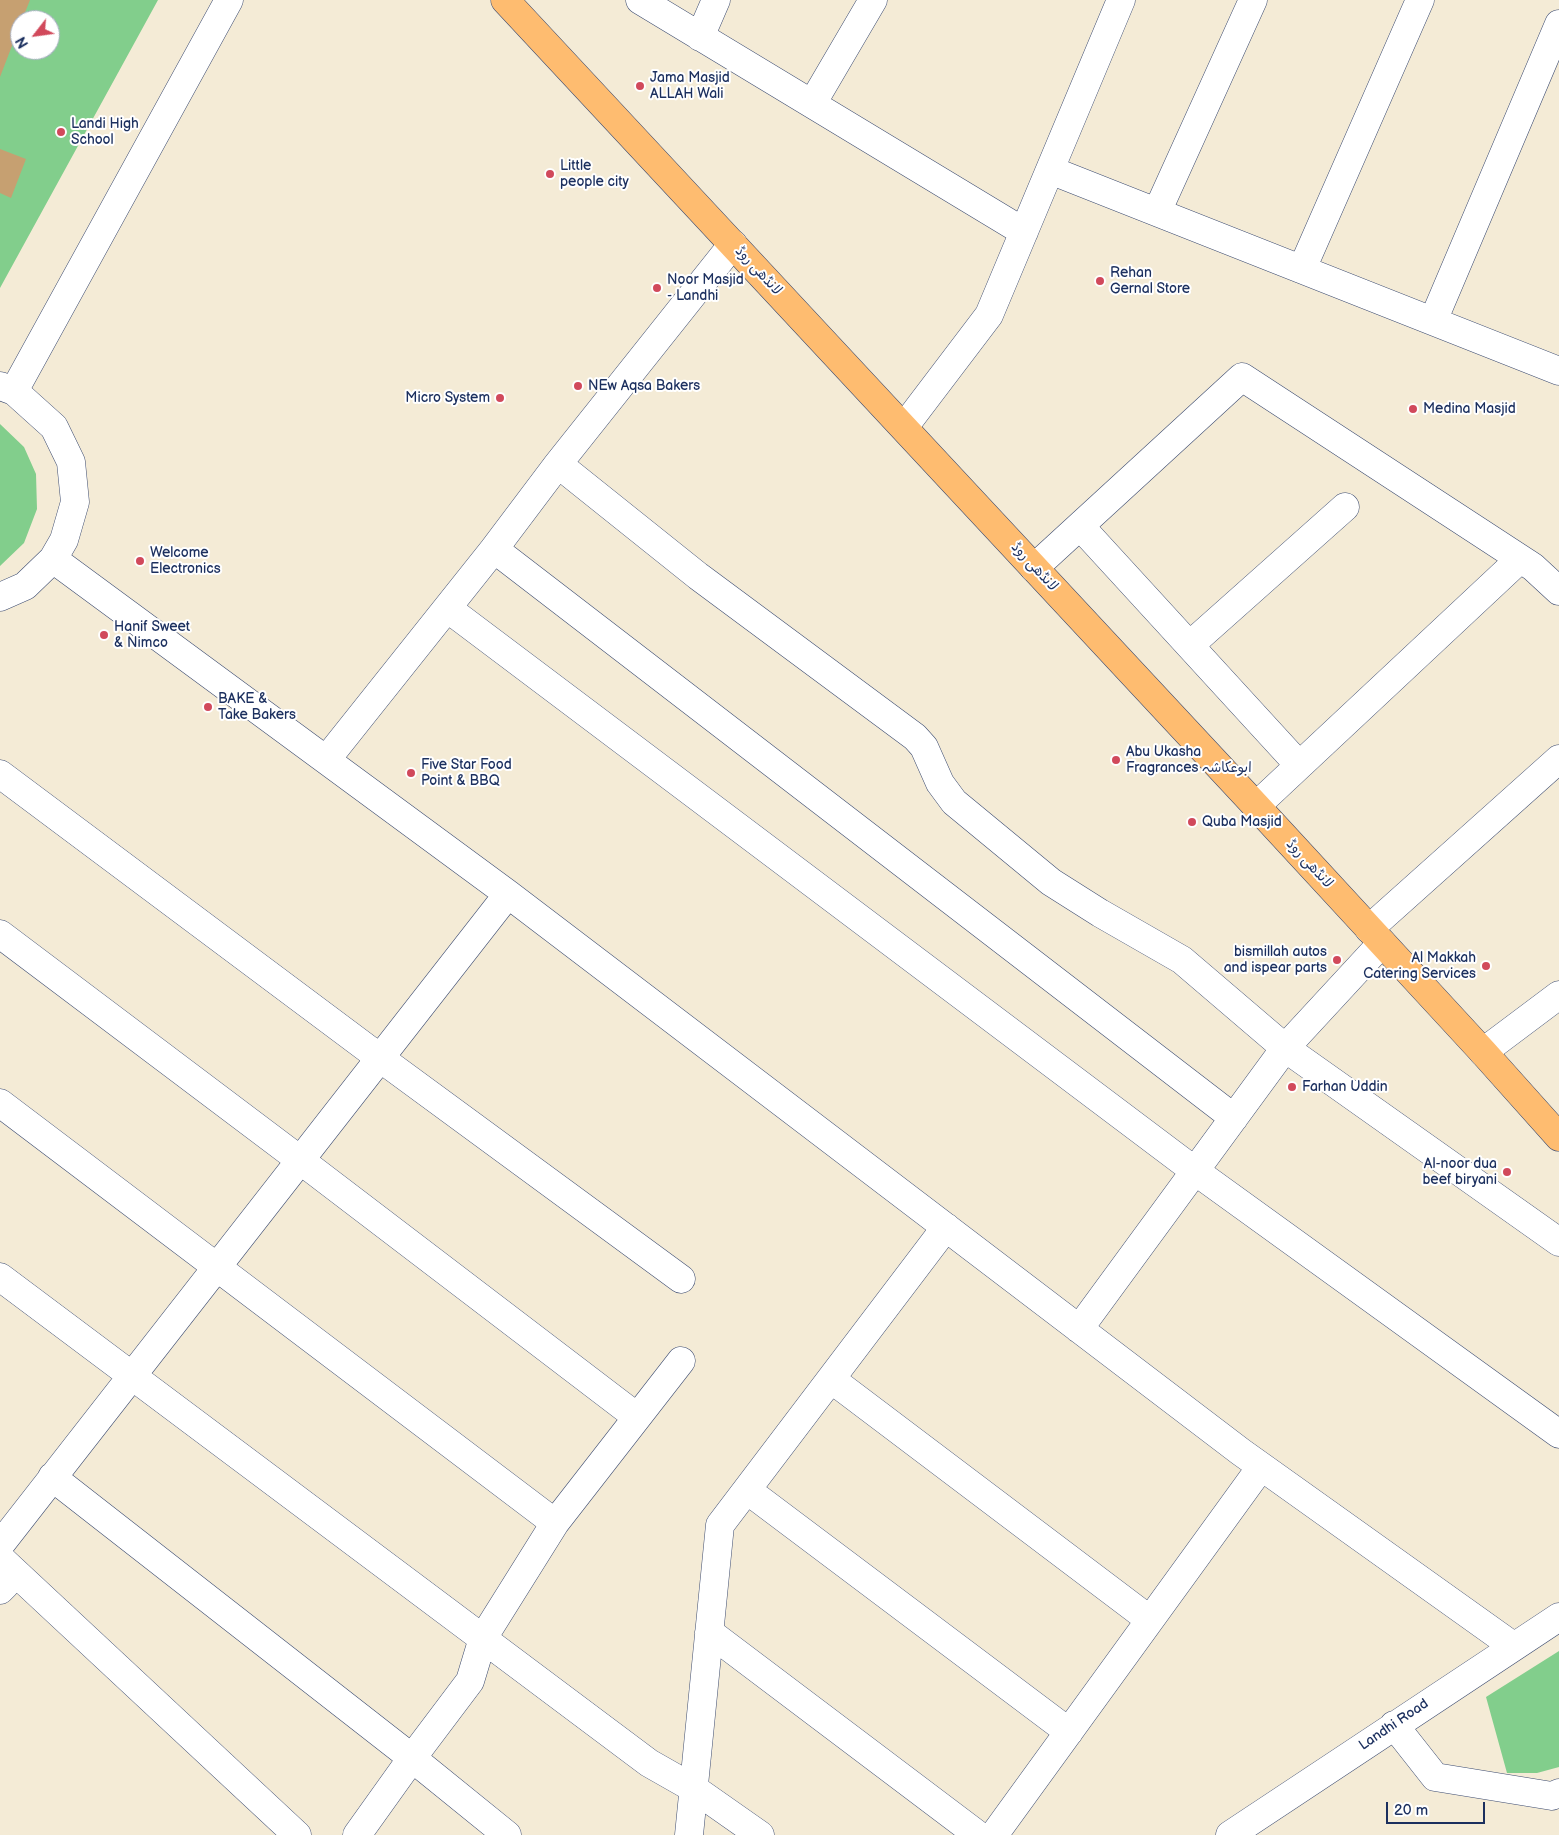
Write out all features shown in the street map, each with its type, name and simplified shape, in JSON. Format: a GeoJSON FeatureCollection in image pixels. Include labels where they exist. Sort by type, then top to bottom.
{"type":"FeatureCollection","features":[{"type":"Feature","properties":{"kind":"main road","name":"لانڈھی روڈ"},"geometry":{"type":"LineString","coordinates":[[505,0],[1256,806],[1559,1137]]}},
{"type":"Feature","properties":{"kind":"street"},"geometry":{"type":"LineString","coordinates":[[0,597],[25,586],[53,559],[64,540],[74,502],[71,462],[54,427],[7,389],[229,0]]}},
{"type":"Feature","properties":{"kind":"street"},"geometry":{"type":"LineString","coordinates":[[640,0],[1024,232]]}},
{"type":"Feature","properties":{"kind":"street"},"geometry":{"type":"LineString","coordinates":[[700,37],[716,0]]}},
{"type":"Feature","properties":{"kind":"street"},"geometry":{"type":"LineString","coordinates":[[812,104],[873,0]]}},
{"type":"Feature","properties":{"kind":"street"},"geometry":{"type":"LineString","coordinates":[[904,428],[989,315],[1121,0]]}},
{"type":"Feature","properties":{"kind":"street"},"geometry":{"type":"LineString","coordinates":[[1157,212],[1253,0]]}},
{"type":"Feature","properties":{"kind":"street"},"geometry":{"type":"LineString","coordinates":[[1302,269],[1420,0]]}},
{"type":"Feature","properties":{"kind":"street"},"geometry":{"type":"LineString","coordinates":[[1432,320],[1559,24]]}},
{"type":"Feature","properties":{"kind":"street"},"geometry":{"type":"LineString","coordinates":[[1050,170],[1558,369]]}},
{"type":"Feature","properties":{"kind":"street"},"geometry":{"type":"LineString","coordinates":[[326,760],[733,244]]}},
{"type":"Feature","properties":{"kind":"street"},"geometry":{"type":"LineString","coordinates":[[1034,568],[1242,377],[1533,567],[1559,591]]}},
{"type":"Feature","properties":{"kind":"street"},"geometry":{"type":"LineString","coordinates":[[558,464],[698,576],[914,737],[924,748],[940,782],[954,802],[1051,882],[1100,913],[1182,960],[1286,1048],[1559,1242]]}},
{"type":"Feature","properties":{"kind":"street"},"geometry":{"type":"LineString","coordinates":[[1190,646],[1345,507]]}},
{"type":"Feature","properties":{"kind":"street"},"geometry":{"type":"LineString","coordinates":[[1080,526],[1299,766]]}},
{"type":"Feature","properties":{"kind":"street"},"geometry":{"type":"LineString","coordinates":[[494,549],[1234,1118]]}},
{"type":"Feature","properties":{"kind":"street"},"geometry":{"type":"LineString","coordinates":[[53,559],[508,894],[1261,1467],[1513,1646]]}},
{"type":"Feature","properties":{"kind":"street"},"geometry":{"type":"LineString","coordinates":[[1256,806],[1520,559]]}},
{"type":"Feature","properties":{"kind":"street"},"geometry":{"type":"LineString","coordinates":[[447,608],[1195,1170],[1559,1434]]}},
{"type":"Feature","properties":{"kind":"street"},"geometry":{"type":"LineString","coordinates":[[1079,1328],[1286,1048],[1376,936],[1559,759]]}},
{"type":"Feature","properties":{"kind":"street"},"geometry":{"type":"LineString","coordinates":[[0,774],[380,1058],[681,1279]]}},
{"type":"Feature","properties":{"kind":"street"},"geometry":{"type":"LineString","coordinates":[[0,1545],[508,894]]}},
{"type":"Feature","properties":{"kind":"street"},"geometry":{"type":"LineString","coordinates":[[0,934],[638,1417]]}},
{"type":"Feature","properties":{"kind":"street"},"geometry":{"type":"LineString","coordinates":[[1483,1052],[1559,995]]}},
{"type":"Feature","properties":{"kind":"street"},"geometry":{"type":"LineString","coordinates":[[0,1104],[555,1523]]}},
{"type":"Feature","properties":{"kind":"street"},"geometry":{"type":"LineString","coordinates":[[689,1835],[720,1525],[946,1227]]}},
{"type":"Feature","properties":{"kind":"street"},"geometry":{"type":"LineString","coordinates":[[0,1277],[649,1763],[694,1788],[760,1835]]}},
{"type":"Feature","properties":{"kind":"street"},"geometry":{"type":"LineString","coordinates":[[357,1835],[470,1681],[483,1638],[555,1523],[680,1361]]}},
{"type":"Feature","properties":{"kind":"street"},"geometry":{"type":"LineString","coordinates":[[831,1379],[1150,1620]]}},
{"type":"Feature","properties":{"kind":"street"},"geometry":{"type":"LineString","coordinates":[[994,1835],[1261,1467]]}},
{"type":"Feature","properties":{"kind":"street"},"geometry":{"type":"LineString","coordinates":[[52,1477],[412,1758],[507,1835]]}},
{"type":"Feature","properties":{"kind":"street"},"geometry":{"type":"LineString","coordinates":[[747,1490],[1070,1732]]}},
{"type":"Feature","properties":{"kind":"street"},"geometry":{"type":"LineString","coordinates":[[0,1558],[297,1835]]}},
{"type":"Feature","properties":{"kind":"street","name":"Landhi Road"},"geometry":{"type":"LineString","coordinates":[[1230,1835],[1559,1617]]}},
{"type":"Feature","properties":{"kind":"street"},"geometry":{"type":"LineString","coordinates":[[709,1632],[978,1835]]}},
{"type":"Feature","properties":{"kind":"street"},"geometry":{"type":"LineString","coordinates":[[1394,1726],[1435,1776],[1552,1796],[1559,1792]]}},
{"type":"Feature","properties":{"kind":"green space"},"geometry":{"type":"Polygon","coordinates":[[[0,0],[158,0],[0,288],[0,0]]]}},
{"type":"Feature","properties":{"kind":"green space"},"geometry":{"type":"Polygon","coordinates":[[[0,424],[24,447],[36,474],[37,509],[24,543],[0,566],[0,424]]]}},
{"type":"Feature","properties":{"kind":"green space"},"geometry":{"type":"Polygon","coordinates":[[[1559,1651],[1559,1767],[1537,1773],[1507,1773],[1486,1697],[1559,1651]]]}},
{"type":"Feature","properties":{"kind":"building"},"geometry":{"type":"Polygon","coordinates":[[[0,0],[30,0],[26,10],[10,10],[10,51],[0,77],[0,0]]]}},
{"type":"Feature","properties":{"kind":"building"},"geometry":{"type":"Polygon","coordinates":[[[0,149],[26,159],[11,198],[0,193],[0,149]]]}},
{"type":"Feature","properties":{"kind":"place","name":"Jama Masjid ALLAH Wali"},"geometry":{"type":"Point","coordinates":[640,86]}},
{"type":"Feature","properties":{"kind":"place","name":"Landi High School"},"geometry":{"type":"Point","coordinates":[61,132]}},
{"type":"Feature","properties":{"kind":"place","name":"Little people city"},"geometry":{"type":"Point","coordinates":[550,174]}},
{"type":"Feature","properties":{"kind":"place","name":"Rehan Gernal Store"},"geometry":{"type":"Point","coordinates":[1100,281]}},
{"type":"Feature","properties":{"kind":"place","name":"Noor Masjid - Landhi"},"geometry":{"type":"Point","coordinates":[657,288]}},
{"type":"Feature","properties":{"kind":"place","name":"NEw Aqsa Bakers"},"geometry":{"type":"Point","coordinates":[578,386]}},
{"type":"Feature","properties":{"kind":"place","name":"Micro System"},"geometry":{"type":"Point","coordinates":[500,398]}},
{"type":"Feature","properties":{"kind":"place","name":"Medina Masjid"},"geometry":{"type":"Point","coordinates":[1413,409]}},
{"type":"Feature","properties":{"kind":"place","name":"Welcome Electronics"},"geometry":{"type":"Point","coordinates":[140,561]}},
{"type":"Feature","properties":{"kind":"place","name":"Hanif Sweet & Nimco"},"geometry":{"type":"Point","coordinates":[104,635]}},
{"type":"Feature","properties":{"kind":"place","name":"BAKE & Take Bakers"},"geometry":{"type":"Point","coordinates":[208,707]}},
{"type":"Feature","properties":{"kind":"place","name":"Abu Ukasha Fragrances ابوعکاشہ"},"geometry":{"type":"Point","coordinates":[1116,760]}},
{"type":"Feature","properties":{"kind":"place","name":"Five Star Food Point & BBQ"},"geometry":{"type":"Point","coordinates":[411,773]}},
{"type":"Feature","properties":{"kind":"place","name":"Quba Masjid"},"geometry":{"type":"Point","coordinates":[1192,822]}},
{"type":"Feature","properties":{"kind":"place","name":"bismillah autos and ispear parts"},"geometry":{"type":"Point","coordinates":[1337,960]}},
{"type":"Feature","properties":{"kind":"place","name":"Al Makkah Catering Services"},"geometry":{"type":"Point","coordinates":[1486,966]}},
{"type":"Feature","properties":{"kind":"place","name":"Farhan Uddin"},"geometry":{"type":"Point","coordinates":[1292,1087]}},
{"type":"Feature","properties":{"kind":"place","name":"Al-noor dua beef biryani"},"geometry":{"type":"Point","coordinates":[1507,1172]}}]}
